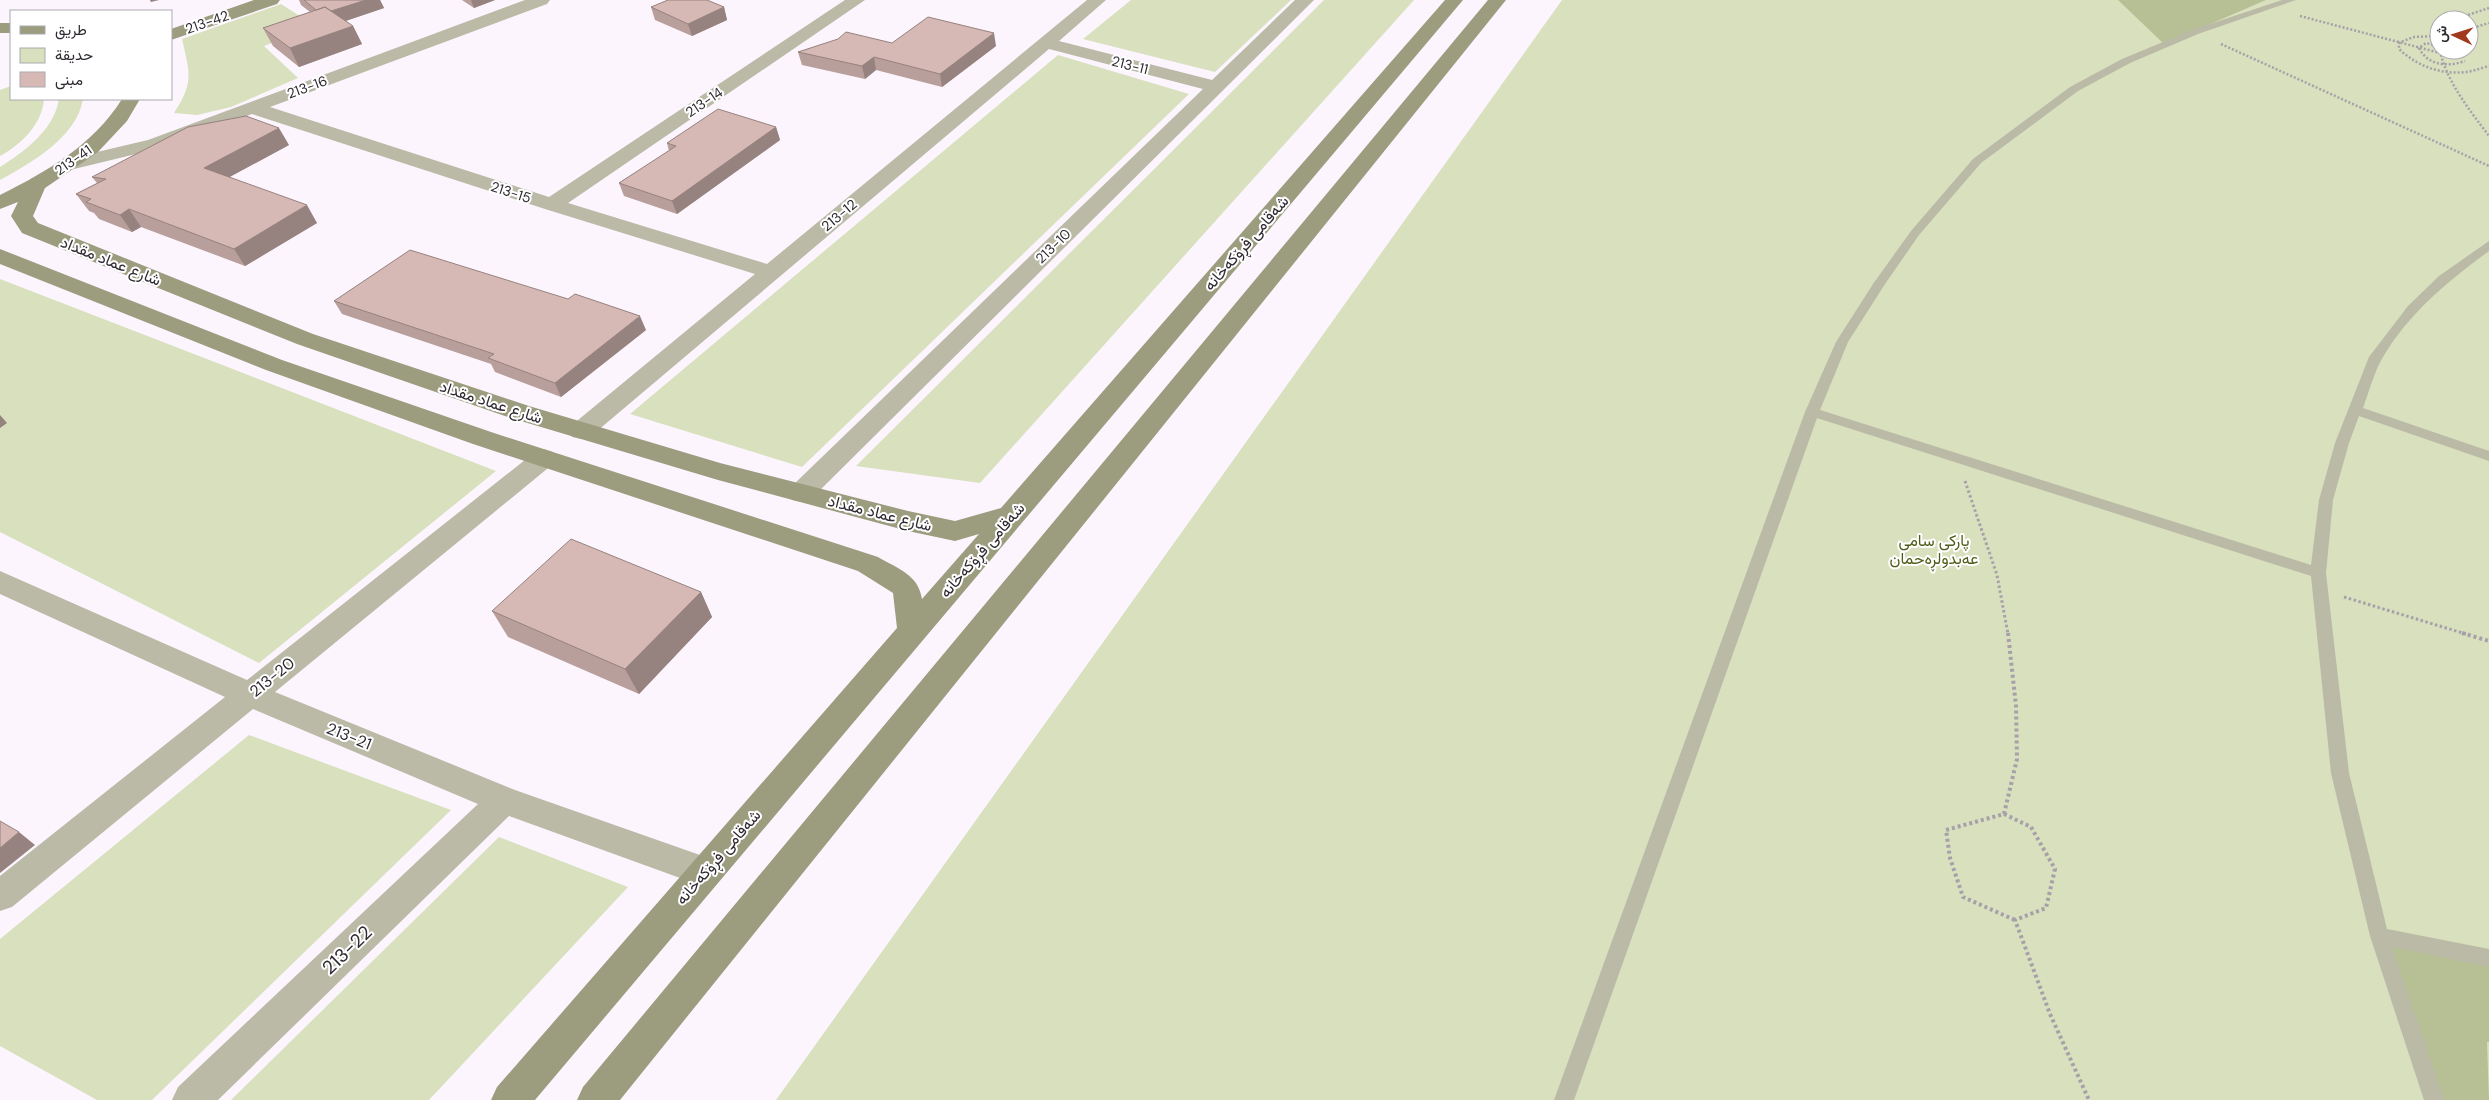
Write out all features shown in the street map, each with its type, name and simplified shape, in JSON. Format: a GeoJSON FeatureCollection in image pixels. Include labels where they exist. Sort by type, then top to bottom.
{"type":"FeatureCollection","features":[{"type":"Feature","properties":{"kind":"main road","name":"213-42"},"geometry":{"type":"LineString","coordinates":[[172,20],[230,0]]}},
{"type":"Feature","properties":{"kind":"main road","name":"213-42"},"geometry":{"type":"LineString","coordinates":[[172,35],[271,0]]}},
{"type":"Feature","properties":{"kind":"main road","name":"شەقامی فڕۆکەخانە"},"geometry":{"type":"LineString","coordinates":[[510,1100],[1454,0]]}},
{"type":"Feature","properties":{"kind":"main road"},"geometry":{"type":"LineString","coordinates":[[596,1100],[1497,0]]}},
{"type":"Feature","properties":{"kind":"main road","name":"213-41"},"geometry":{"type":"LineString","coordinates":[[0,203],[36,185],[70,164],[112,128],[130,100]]}},
{"type":"Feature","properties":{"kind":"main road","name":"شارع عماد مقداد"},"geometry":{"type":"LineString","coordinates":[[36,185],[22,216],[30,228],[305,339],[502,406],[801,493],[955,531],[1012,515]]}},
{"type":"Feature","properties":{"kind":"main road"},"geometry":{"type":"LineString","coordinates":[[0,256],[274,365],[544,458],[868,564],[906,588],[912,632]]}},
{"type":"Feature","properties":{"kind":"street","name":"213-16"},"geometry":{"type":"LineString","coordinates":[[70,164],[154,144],[541,0]]}},
{"type":"Feature","properties":{"kind":"street","name":"213-14"},"geometry":{"type":"LineString","coordinates":[[552,205],[856,0]]}},
{"type":"Feature","properties":{"kind":"street","name":"213-12"},"geometry":{"type":"LineString","coordinates":[[581,430],[1097,0]]}},
{"type":"Feature","properties":{"kind":"street","name":"213-10"},"geometry":{"type":"LineString","coordinates":[[801,493],[1304,0]]}},
{"type":"Feature","properties":{"kind":"street","name":"213-11"},"geometry":{"type":"LineString","coordinates":[[1045,43],[1216,87]]}},
{"type":"Feature","properties":{"kind":"street","name":"213-15"},"geometry":{"type":"LineString","coordinates":[[252,108],[552,205],[771,272]]}},
{"type":"Feature","properties":{"kind":"street","name":"213-20"},"geometry":{"type":"LineString","coordinates":[[0,896],[544,458]]}},
{"type":"Feature","properties":{"kind":"street","name":"213-21"},"geometry":{"type":"LineString","coordinates":[[0,582],[250,695],[504,800],[705,872]]}},
{"type":"Feature","properties":{"kind":"street","name":"213-22"},"geometry":{"type":"LineString","coordinates":[[190,1100],[504,800]]}},
{"type":"Feature","properties":{"kind":"lane"},"geometry":{"type":"LineString","coordinates":[[1564,1100],[1812,412],[1842,342],[1879,284],[1915,233],[1977,161],[2074,89],[2126,61],[2195,32],[2291,0]]}},
{"type":"Feature","properties":{"kind":"lane"},"geometry":{"type":"LineString","coordinates":[[2434,1100],[2380,936],[2340,773],[2318,573],[2326,500],[2342,443],[2376,358],[2412,309],[2443,279],[2489,244]]}},
{"type":"Feature","properties":{"kind":"lane"},"geometry":{"type":"LineString","coordinates":[[2355,410],[2489,456]]}},
{"type":"Feature","properties":{"kind":"lane"},"geometry":{"type":"LineString","coordinates":[[1812,412],[2318,573]]}},
{"type":"Feature","properties":{"kind":"lane"},"geometry":{"type":"LineString","coordinates":[[2380,936],[2489,958]]}},
{"type":"Feature","properties":{"kind":"path"},"geometry":{"type":"LineString","coordinates":[[2267,7],[2429,51]]}},
{"type":"Feature","properties":{"kind":"path"},"geometry":{"type":"LineString","coordinates":[[2195,32],[2489,166]]}},
{"type":"Feature","properties":{"kind":"path"},"geometry":{"type":"LineString","coordinates":[[2400,43],[2413,37],[2429,36]]}},
{"type":"Feature","properties":{"kind":"path"},"geometry":{"type":"LineString","coordinates":[[2400,43],[2399,49],[2405,56],[2425,66],[2446,72],[2463,72],[2489,66]]}},
{"type":"Feature","properties":{"kind":"path"},"geometry":{"type":"LineString","coordinates":[[2419,48],[2426,43],[2429,44]]}},
{"type":"Feature","properties":{"kind":"path"},"geometry":{"type":"LineString","coordinates":[[2419,48],[2426,58],[2443,64],[2456,65],[2465,61]]}},
{"type":"Feature","properties":{"kind":"path"},"geometry":{"type":"LineString","coordinates":[[2442,60],[2446,72],[2489,136]]}},
{"type":"Feature","properties":{"kind":"path"},"geometry":{"type":"LineString","coordinates":[[1958,459],[1996,575],[2008,634],[2016,706],[2017,759],[2004,814]]}},
{"type":"Feature","properties":{"kind":"path"},"geometry":{"type":"LineString","coordinates":[[2319,590],[2489,640]]}},
{"type":"Feature","properties":{"kind":"path"},"geometry":{"type":"LineString","coordinates":[[2004,814],[2031,827],[2054,869],[2046,908],[2015,920],[1963,897],[1950,858],[1946,830],[2004,814]]}},
{"type":"Feature","properties":{"kind":"path"},"geometry":{"type":"LineString","coordinates":[[2015,920],[2050,1014],[2089,1100]]}},
{"type":"Feature","properties":{"kind":"green space"},"geometry":{"type":"Polygon","coordinates":[[[1131,0],[1291,0],[1215,72],[1083,39],[1131,0]]]}},
{"type":"Feature","properties":{"kind":"green space"},"geometry":{"type":"Polygon","coordinates":[[[1324,0],[1414,0],[980,483],[856,466],[1324,0]]]}},
{"type":"Feature","properties":{"kind":"green space","name":"پارکی سامی عەبدولڕەحمان"},"geometry":{"type":"Polygon","coordinates":[[[1562,0],[2489,0],[2489,1100],[776,1100],[1562,0]]]}},
{"type":"Feature","properties":{"kind":"green space"},"geometry":{"type":"Polygon","coordinates":[[[2118,0],[2266,0],[2164,44],[2118,0]]]}},
{"type":"Feature","properties":{"kind":"green space"},"geometry":{"type":"Polygon","coordinates":[[[281,4],[317,27],[264,46],[298,78],[231,107],[197,115],[174,113],[185,93],[188,78],[187,61],[182,39],[281,4]]]}},
{"type":"Feature","properties":{"kind":"green space"},"geometry":{"type":"Polygon","coordinates":[[[1058,55],[1189,94],[802,467],[630,414],[1058,55]]]}},
{"type":"Feature","properties":{"kind":"green space"},"geometry":{"type":"Polygon","coordinates":[[[10,86],[10,100],[44,100],[39,117],[30,132],[16,146],[0,156],[0,90],[10,86]]]}},
{"type":"Feature","properties":{"kind":"green space"},"geometry":{"type":"Polygon","coordinates":[[[59,100],[83,100],[79,113],[62,137],[38,157],[0,180],[0,167],[37,139],[45,130],[56,110],[59,100]]]}},
{"type":"Feature","properties":{"kind":"green space"},"geometry":{"type":"Polygon","coordinates":[[[0,279],[496,471],[259,663],[0,532],[0,279]]]}},
{"type":"Feature","properties":{"kind":"green space"},"geometry":{"type":"Polygon","coordinates":[[[249,735],[451,810],[152,1100],[97,1100],[0,1046],[0,939],[249,735]]]}},
{"type":"Feature","properties":{"kind":"green space"},"geometry":{"type":"Polygon","coordinates":[[[499,837],[628,887],[429,1100],[231,1100],[499,837]]]}},
{"type":"Feature","properties":{"kind":"green space"},"geometry":{"type":"Polygon","coordinates":[[[2379,936],[2489,958],[2489,1042],[2487,1042],[2489,1100],[2434,1100],[2379,936]]]}},
{"type":"Feature","properties":{"kind":"building"},"geometry":{"type":"Polygon","coordinates":[[[304,0],[366,0],[331,11],[325,7],[316,10],[304,0]]]}},
{"type":"Feature","properties":{"kind":"building"},"geometry":{"type":"Polygon","coordinates":[[[668,0],[707,0],[724,7],[688,24],[651,7],[668,0]]]}},
{"type":"Feature","properties":{"kind":"building"},"geometry":{"type":"Polygon","coordinates":[[[325,7],[353,26],[290,48],[263,28],[325,7]]]}},
{"type":"Feature","properties":{"kind":"building"},"geometry":{"type":"Polygon","coordinates":[[[928,17],[994,33],[940,74],[874,57],[862,66],[798,52],[838,39],[846,32],[892,43],[928,17]]]}},
{"type":"Feature","properties":{"kind":"building"},"geometry":{"type":"Polygon","coordinates":[[[718,109],[776,127],[672,201],[619,183],[676,146],[667,143],[718,109]]]}},
{"type":"Feature","properties":{"kind":"building"},"geometry":{"type":"Polygon","coordinates":[[[246,116],[279,128],[204,168],[307,205],[234,249],[129,209],[120,215],[86,202],[91,199],[76,194],[106,179],[92,177],[188,127],[246,116]]]}},
{"type":"Feature","properties":{"kind":"building"},"geometry":{"type":"Polygon","coordinates":[[[410,250],[568,299],[575,294],[640,316],[555,383],[488,358],[494,354],[334,301],[410,250]]]}},
{"type":"Feature","properties":{"kind":"building"},"geometry":{"type":"Polygon","coordinates":[[[571,539],[701,592],[625,669],[492,611],[571,539]]]}},
{"type":"Feature","properties":{"kind":"building"},"geometry":{"type":"Polygon","coordinates":[[[0,821],[19,832],[0,848],[0,821]]]}}]}
